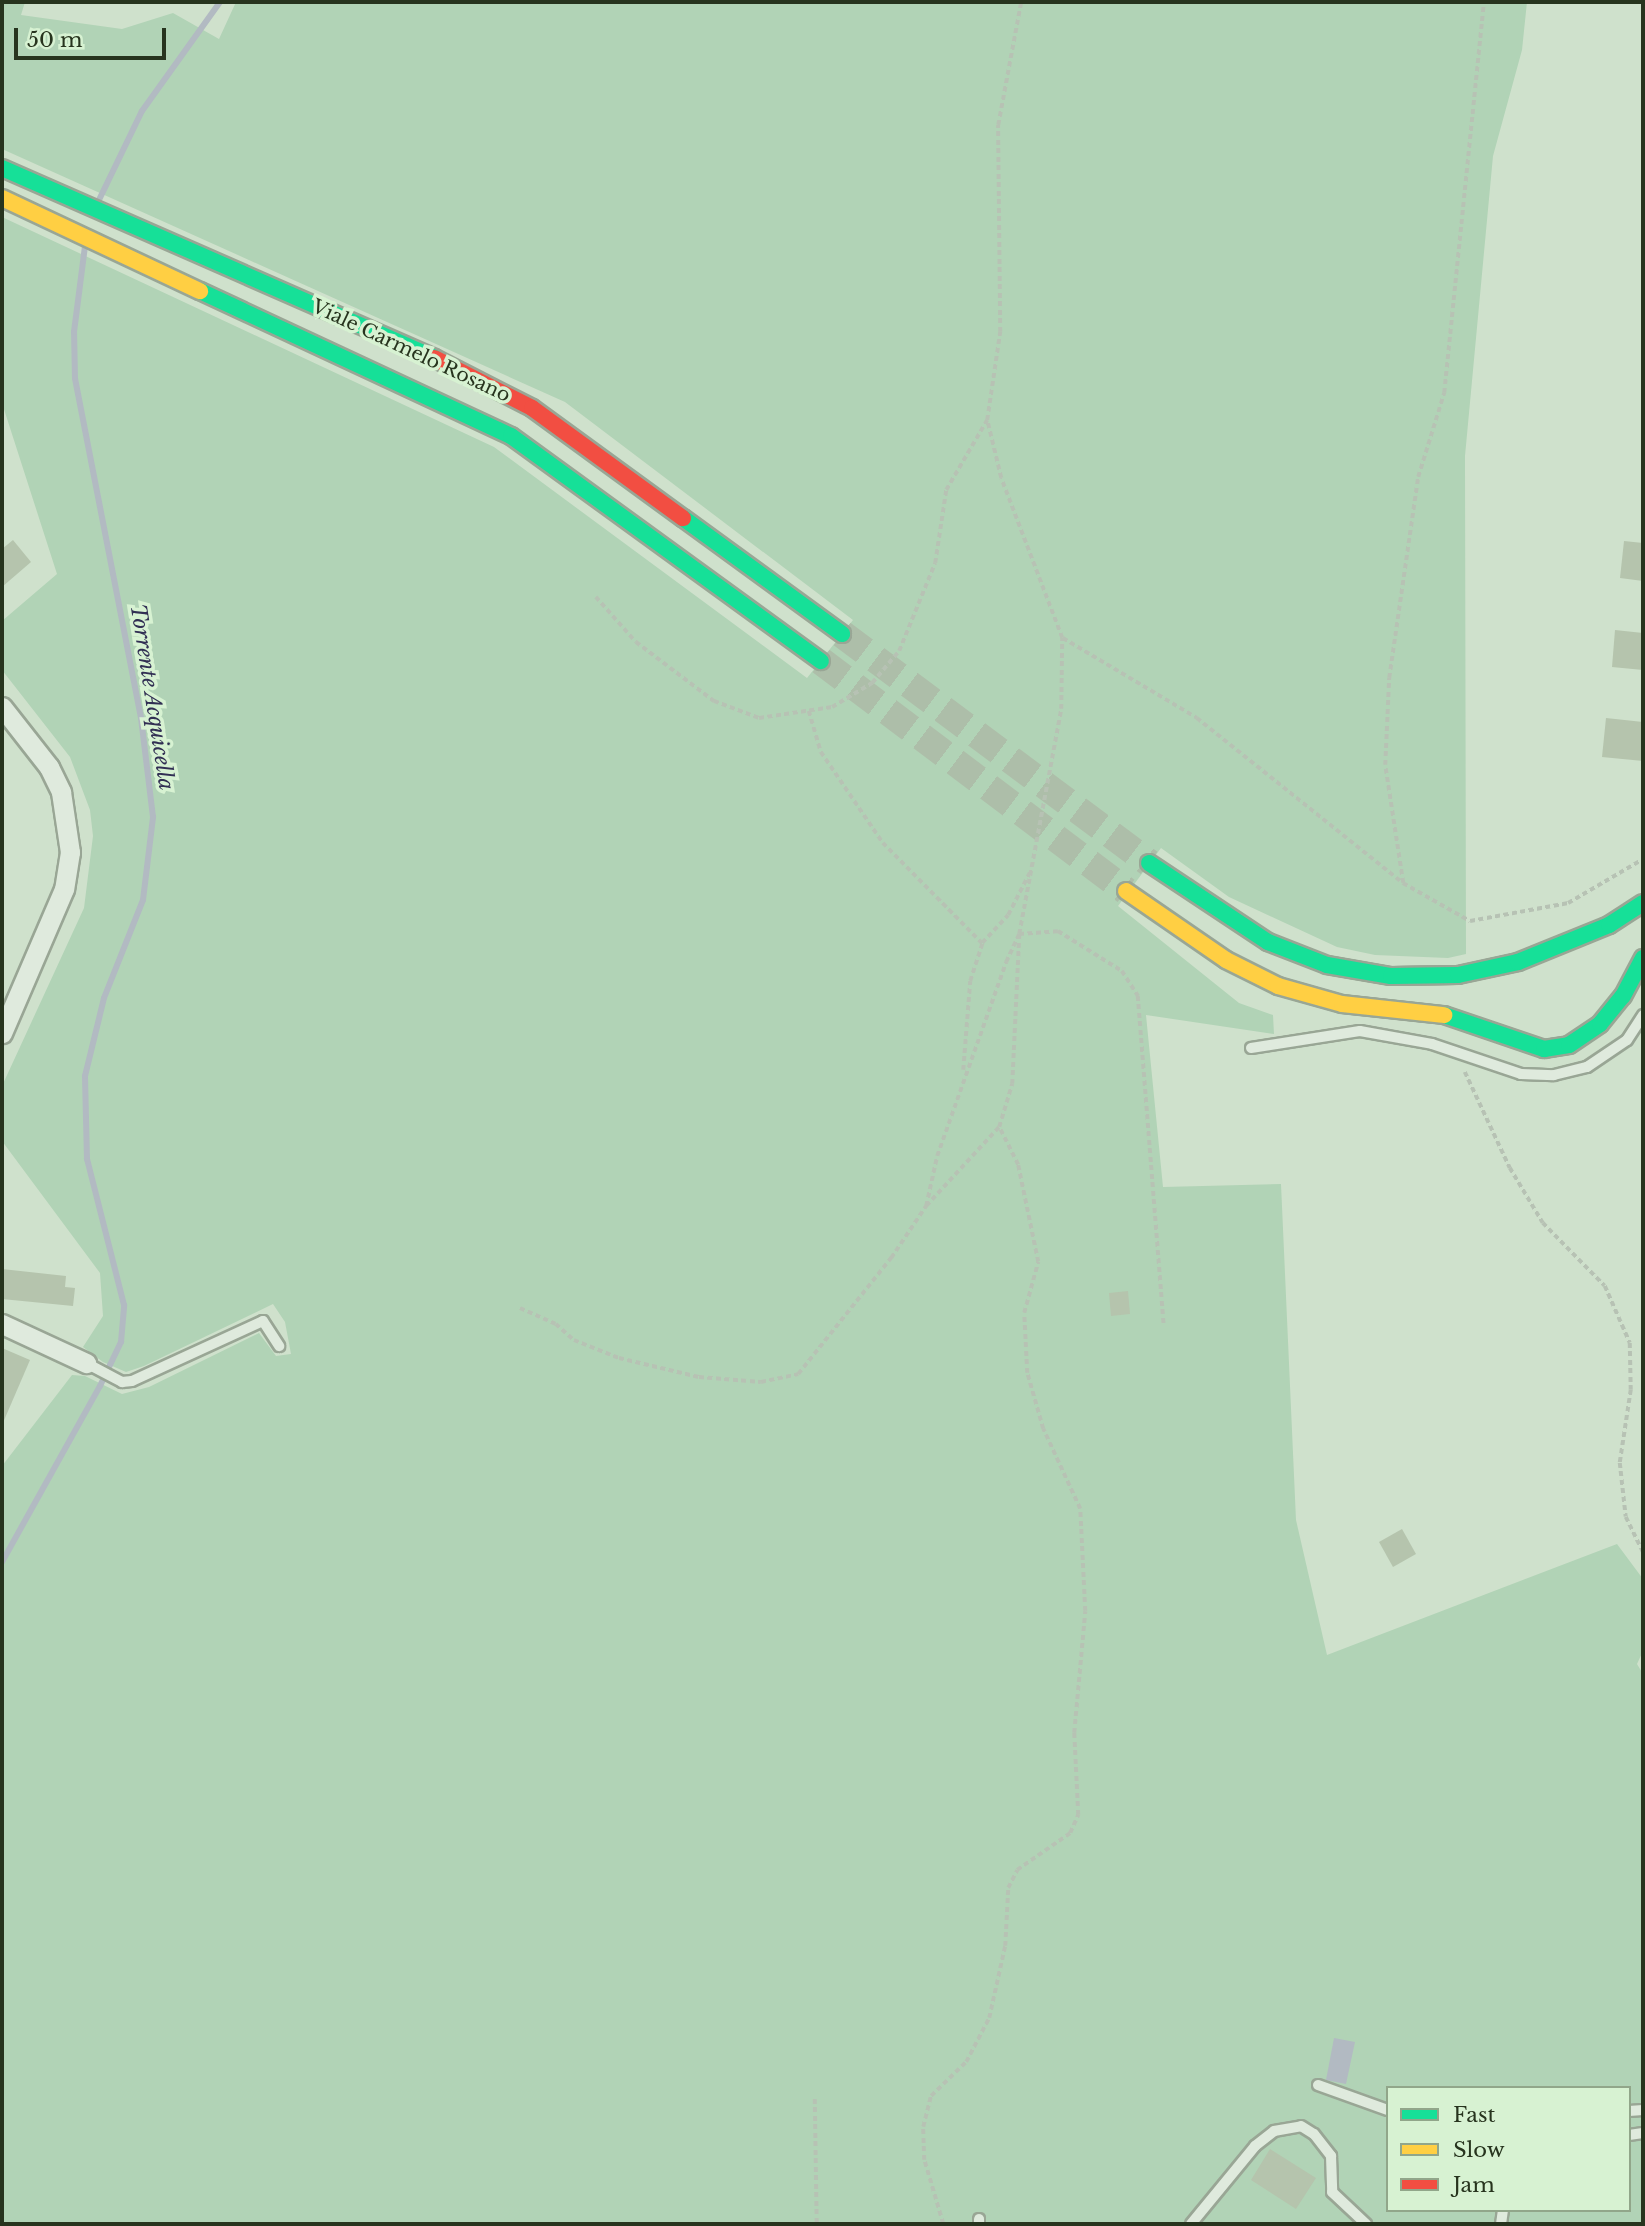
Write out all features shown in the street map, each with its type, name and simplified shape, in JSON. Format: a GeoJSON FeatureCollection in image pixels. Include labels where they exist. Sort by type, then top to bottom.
{"type":"FeatureCollection","features":[{"type":"Feature","properties":{"kind":"main road","name":"Viale Carmelo Rosano"},"geometry":{"type":"LineString","coordinates":[[2,169],[470,374],[532,408],[842,634]]}},
{"type":"Feature","properties":{"kind":"main road","name":"Viale Carmelo Rosano"},"geometry":{"type":"LineString","coordinates":[[2,198],[511,436],[821,661]]}},
{"type":"Feature","properties":{"kind":"main road"},"geometry":{"type":"LineString","coordinates":[[1149,863],[1268,942],[1327,965],[1391,976],[1458,975],[1518,962],[1609,925],[1643,903]]}},
{"type":"Feature","properties":{"kind":"main road"},"geometry":{"type":"LineString","coordinates":[[1126,891],[1226,961],[1278,986],[1342,1003],[1444,1015],[1544,1049],[1569,1045],[1600,1024],[1623,996],[1643,958]]}},
{"type":"Feature","properties":{"kind":"street"},"geometry":{"type":"LineString","coordinates":[[2,707],[57,784],[70,852],[64,889],[2,1033]]}},
{"type":"Feature","properties":{"kind":"street"},"geometry":{"type":"LineString","coordinates":[[2,1324],[93,1367]]}},
{"type":"Feature","properties":{"kind":"lane"},"geometry":{"type":"LineString","coordinates":[[1251,1048],[1290,1038],[1360,1031],[1432,1044],[1521,1074],[1554,1075],[1587,1067],[1627,1040],[1643,1015]]}},
{"type":"Feature","properties":{"kind":"lane"},"geometry":{"type":"LineString","coordinates":[[93,1367],[122,1382],[147,1376],[263,1321],[279,1346]]}},
{"type":"Feature","properties":{"kind":"lane"},"geometry":{"type":"LineString","coordinates":[[1318,2085],[1386,2109]]}},
{"type":"Feature","properties":{"kind":"lane"},"geometry":{"type":"LineString","coordinates":[[1191,2224],[1255,2146],[1274,2131],[1301,2126],[1314,2134],[1331,2156],[1332,2192],[1366,2224]]}},
{"type":"Feature","properties":{"kind":"path"},"geometry":{"type":"LineString","coordinates":[[520,1308],[556,1324],[574,1340],[619,1358],[685,1374],[761,1382],[797,1374],[891,1258],[926,1206],[999,1127],[1012,1084],[1019,934],[1061,709],[1062,638],[1001,478],[987,420],[1000,331],[998,125],[1021,2]]}},
{"type":"Feature","properties":{"kind":"path"},"geometry":{"type":"LineString","coordinates":[[1403,883],[1385,765],[1389,678],[1418,477],[1444,393],[1484,2]]}},
{"type":"Feature","properties":{"kind":"path"},"geometry":{"type":"LineString","coordinates":[[1062,638],[1197,718],[1403,883],[1470,921],[1568,903],[1643,859]]}},
{"type":"Feature","properties":{"kind":"path"},"geometry":{"type":"LineString","coordinates":[[809,711],[821,752],[883,843],[982,943]]}},
{"type":"Feature","properties":{"kind":"path"},"geometry":{"type":"LineString","coordinates":[[963,1076],[970,981],[982,943],[1008,915],[1033,867]]}},
{"type":"Feature","properties":{"kind":"path"},"geometry":{"type":"LineString","coordinates":[[1019,934],[1058,931],[1122,971],[1138,996],[1164,1324]]}},
{"type":"Feature","properties":{"kind":"path"},"geometry":{"type":"LineString","coordinates":[[926,1206],[963,1076],[1019,934]]}},
{"type":"Feature","properties":{"kind":"path"},"geometry":{"type":"LineString","coordinates":[[1460,1068],[1470,1076],[1504,1157],[1543,1223],[1605,1286],[1630,1343],[1631,1390],[1620,1463],[1626,1517],[1643,1552]]}},
{"type":"Feature","properties":{"kind":"path"},"geometry":{"type":"LineString","coordinates":[[943,2224],[924,2160],[923,2127],[931,2096],[966,2062],[989,2018],[1005,1946],[1008,1888],[1017,1870],[1070,1833],[1078,1815],[1073,1733],[1085,1611],[1080,1509],[1043,1429],[1027,1373],[1024,1313],[1038,1262],[1018,1165],[999,1127]]}},
{"type":"Feature","properties":{"kind":"path"},"geometry":{"type":"LineString","coordinates":[[815,2099],[817,2224]]}},
{"type":"Feature","properties":{"kind":"green space"},"geometry":{"type":"Polygon","coordinates":[[[2,2],[25,2],[21,15],[122,29],[173,13],[219,39],[236,2],[1527,2],[1522,50],[1493,156],[1465,456],[1466,954],[1448,958],[1375,955],[1337,947],[1229,897],[1161,848],[1118,906],[1239,1003],[1273,1015],[1274,1034],[1146,1015],[1163,1187],[1281,1184],[1296,1520],[1327,1655],[1617,1544],[1643,1579],[1643,1651],[1637,1664],[1643,1674],[1643,2224],[2,2224],[2,1466],[72,1375],[85,1376],[122,1394],[149,1387],[259,1333],[276,1356],[291,1354],[285,1322],[273,1304],[144,1366],[126,1372],[103,1362],[83,1347],[103,1316],[100,1273],[2,1141],[2,1086],[84,908],[93,836],[90,810],[70,757],[2,670],[2,621],[57,574],[2,403],[2,217],[494,447],[807,678],[853,620],[565,402],[2,149],[2,2]]]}},
{"type":"Feature","properties":{"kind":"shaded area"},"geometry":{"type":"Polygon","coordinates":[[[1334,2038],[1355,2042],[1346,2084],[1326,2080],[1334,2038]]]}},
{"type":"Feature","properties":{"kind":"building"},"geometry":{"type":"Polygon","coordinates":[[[13,540],[31,562],[2,587],[2,549],[13,540]]]}},
{"type":"Feature","properties":{"kind":"building"},"geometry":{"type":"Polygon","coordinates":[[[1624,541],[1643,543],[1643,581],[1620,578],[1624,541]]]}},
{"type":"Feature","properties":{"kind":"building"},"geometry":{"type":"Polygon","coordinates":[[[1615,630],[1643,633],[1643,670],[1612,667],[1615,630]]]}},
{"type":"Feature","properties":{"kind":"building"},"geometry":{"type":"Polygon","coordinates":[[[1606,718],[1643,722],[1643,761],[1602,757],[1606,718]]]}},
{"type":"Feature","properties":{"kind":"building"},"geometry":{"type":"Polygon","coordinates":[[[2,1269],[66,1276],[65,1287],[75,1288],[73,1306],[2,1299],[2,1269]]]}},
{"type":"Feature","properties":{"kind":"building"},"geometry":{"type":"Polygon","coordinates":[[[1128,1291],[1130,1314],[1111,1316],[1109,1293],[1128,1291]]]}},
{"type":"Feature","properties":{"kind":"building"},"geometry":{"type":"Polygon","coordinates":[[[2,1348],[30,1360],[2,1425],[2,1348]]]}},
{"type":"Feature","properties":{"kind":"building"},"geometry":{"type":"Polygon","coordinates":[[[1402,1529],[1416,1554],[1393,1567],[1379,1542],[1402,1529]]]}},
{"type":"Feature","properties":{"kind":"building"},"geometry":{"type":"Polygon","coordinates":[[[1270,2149],[1316,2178],[1296,2209],[1251,2180],[1270,2149]]]}},
{"type":"Feature","properties":{"kind":"waterway","name":"Torrente Acquicella"},"geometry":{"type":"LineString","coordinates":[[98,202],[142,111],[220,2]]}},
{"type":"Feature","properties":{"kind":"waterway","name":"Torrente Acquicella"},"geometry":{"type":"LineString","coordinates":[[2,1562],[100,1386],[121,1342],[124,1305],[87,1159],[85,1076],[104,998],[143,900],[153,817],[141,718],[75,378],[74,332],[85,246]]}},
{"type":"Feature","properties":{"kind":"tunnel"},"geometry":{"type":"LineString","coordinates":[[842,634],[1149,863]]}},
{"type":"Feature","properties":{"kind":"tunnel"},"geometry":{"type":"LineString","coordinates":[[821,661],[1126,891]]}},
{"type":"Feature","properties":{"kind":"traffic: fast"},"geometry":{"type":"LineString","coordinates":[[2,168],[434,358]]}},
{"type":"Feature","properties":{"kind":"traffic: fast"},"geometry":{"type":"LineString","coordinates":[[200,291],[511,436],[821,661]]}},
{"type":"Feature","properties":{"kind":"traffic: fast"},"geometry":{"type":"LineString","coordinates":[[683,518],[842,634]]}},
{"type":"Feature","properties":{"kind":"traffic: fast"},"geometry":{"type":"LineString","coordinates":[[1149,863],[1268,942],[1327,965],[1391,976],[1458,975],[1518,962],[1609,925],[1643,903]]}},
{"type":"Feature","properties":{"kind":"traffic: fast"},"geometry":{"type":"LineString","coordinates":[[1444,1015],[1544,1049],[1569,1045],[1600,1024],[1623,996],[1643,958]]}},
{"type":"Feature","properties":{"kind":"traffic: slow"},"geometry":{"type":"LineString","coordinates":[[2,198],[200,291]]}},
{"type":"Feature","properties":{"kind":"traffic: slow"},"geometry":{"type":"LineString","coordinates":[[1126,891],[1226,960],[1278,986],[1342,1004],[1444,1015]]}},
{"type":"Feature","properties":{"kind":"traffic: jam"},"geometry":{"type":"LineString","coordinates":[[434,358],[532,408],[683,518]]}}]}
